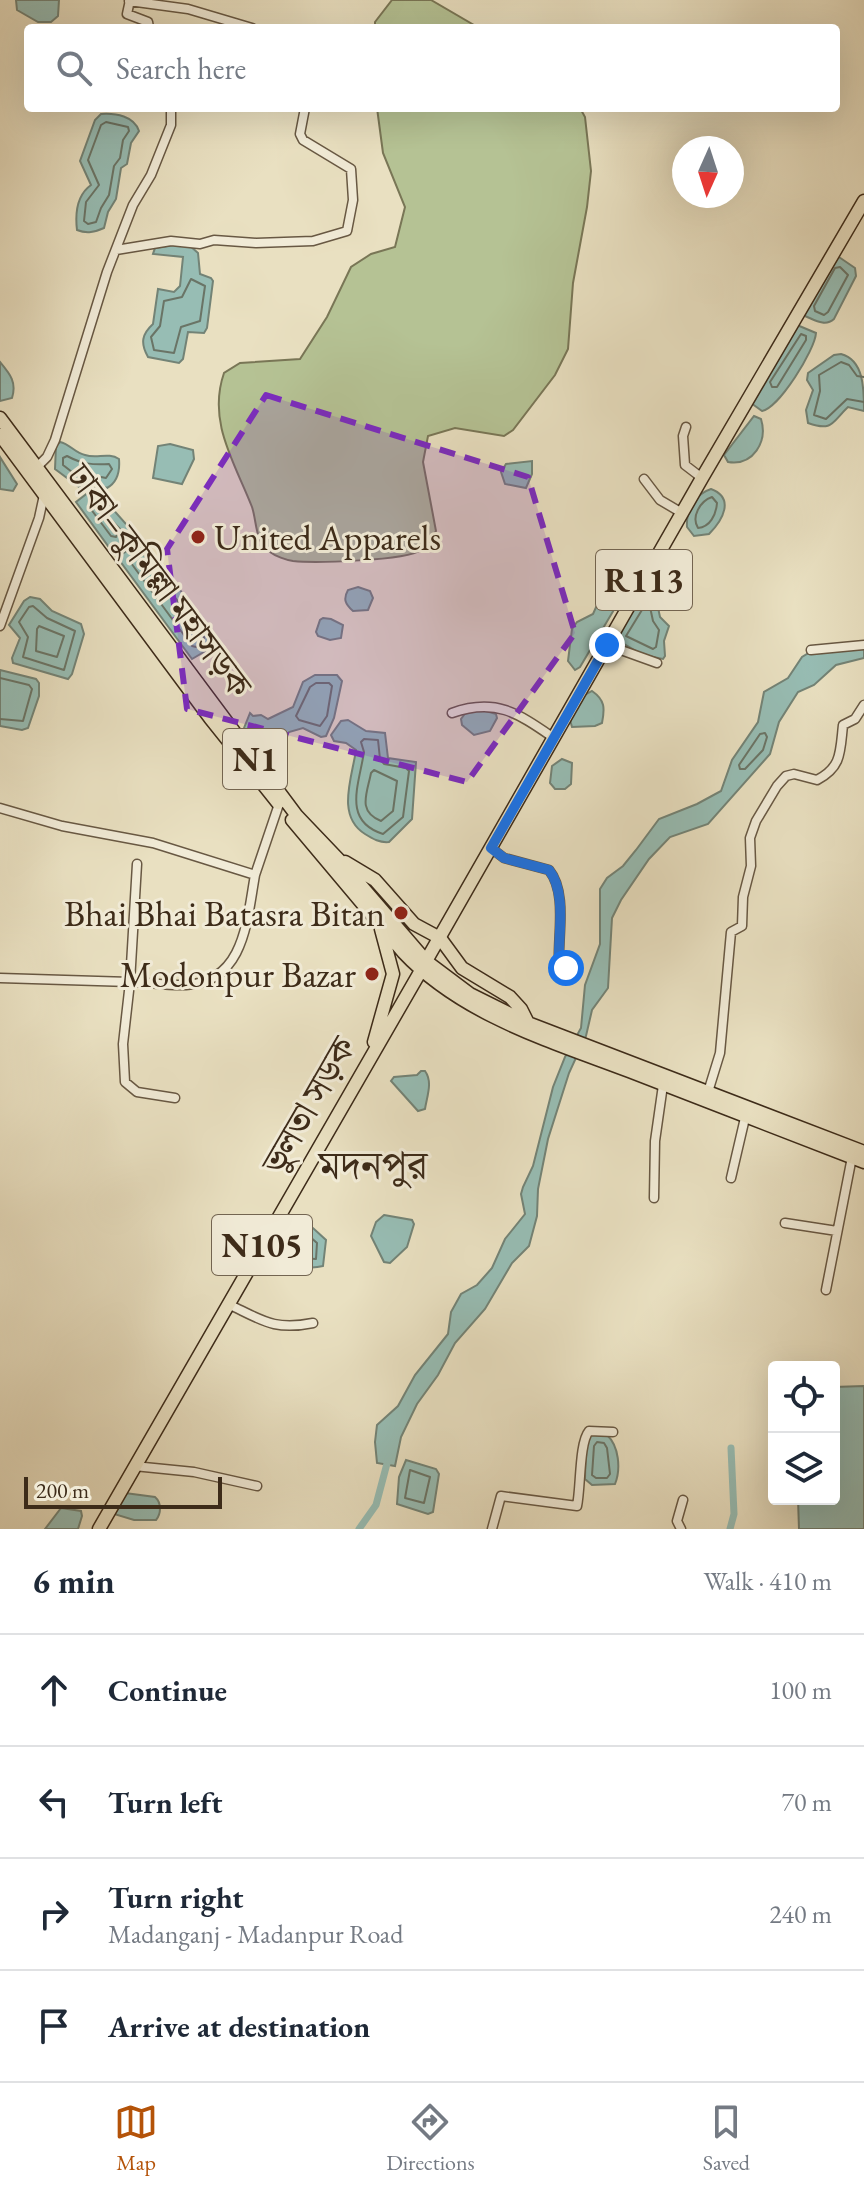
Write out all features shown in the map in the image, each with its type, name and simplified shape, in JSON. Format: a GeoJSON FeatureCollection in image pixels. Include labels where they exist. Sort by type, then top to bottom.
{"type":"FeatureCollection","features":[{"type":"Feature","properties":{"kind":"main road","name":"R113"},"geometry":{"type":"LineString","coordinates":[[423,966],[864,201]]}},
{"type":"Feature","properties":{"kind":"main road","name":"ঢাকা–কুমিল্লা মহাসড়ক"},"geometry":{"type":"LineString","coordinates":[[0,418],[297,816],[339,860],[423,966],[470,994],[565,1042]]}},
{"type":"Feature","properties":{"kind":"main road","name":"ঢাকা–কুমিল্লা মহাসড়ক"},"geometry":{"type":"LineString","coordinates":[[0,435],[210,718],[339,879],[455,995],[512,1026],[708,1092],[860,1157]]}},
{"type":"Feature","properties":{"kind":"main road"},"geometry":{"type":"LineString","coordinates":[[339,860],[375,880],[414,924],[440,938],[462,968],[510,997],[528,1023]]}},
{"type":"Feature","properties":{"kind":"main road"},"geometry":{"type":"LineString","coordinates":[[372,1053],[393,974],[377,920]]}},
{"type":"Feature","properties":{"kind":"main road","name":"ভুলতা সড়ক"},"geometry":{"type":"LineString","coordinates":[[99,1529],[423,966]]}},
{"type":"Feature","properties":{"kind":"main road","name":"ঢাকা–কুমিল্লা মহাসড়ক"},"geometry":{"type":"LineString","coordinates":[[598,1054],[663,1085],[745,1118],[860,1157]]}},
{"type":"Feature","properties":{"kind":"street"},"geometry":{"type":"LineString","coordinates":[[148,24],[127,14],[130,0],[188,9],[239,24]]}},
{"type":"Feature","properties":{"kind":"street"},"geometry":{"type":"LineString","coordinates":[[38,466],[47,457],[55,440],[94,309],[133,205],[151,175],[171,125],[171,112]]}},
{"type":"Feature","properties":{"kind":"street"},"geometry":{"type":"LineString","coordinates":[[116,250],[171,241],[200,244],[214,240],[256,243],[313,241],[347,231],[353,200],[351,169],[303,140],[300,134],[304,112]]}},
{"type":"Feature","properties":{"kind":"street"},"geometry":{"type":"LineString","coordinates":[[686,427],[683,436],[685,465],[702,478]]}},
{"type":"Feature","properties":{"kind":"street"},"geometry":{"type":"LineString","coordinates":[[644,479],[660,500],[682,513]]}},
{"type":"Feature","properties":{"kind":"street"},"geometry":{"type":"LineString","coordinates":[[0,626],[39,518],[44,495]]}},
{"type":"Feature","properties":{"kind":"street"},"geometry":{"type":"LineString","coordinates":[[607,645],[657,663]]}},
{"type":"Feature","properties":{"kind":"street"},"geometry":{"type":"LineString","coordinates":[[811,650],[864,645]]}},
{"type":"Feature","properties":{"kind":"street"},"geometry":{"type":"LineString","coordinates":[[708,1092],[720,1053],[731,932],[742,926],[743,897],[751,866],[751,833],[777,786],[786,776],[794,774],[817,780],[832,772],[837,763],[843,725],[855,719],[864,705]]}},
{"type":"Feature","properties":{"kind":"street"},"geometry":{"type":"LineString","coordinates":[[452,713],[470,708],[506,709],[554,738]]}},
{"type":"Feature","properties":{"kind":"street"},"geometry":{"type":"LineString","coordinates":[[0,978],[193,984],[218,974],[238,953],[244,938],[255,875],[279,804]]}},
{"type":"Feature","properties":{"kind":"street"},"geometry":{"type":"LineString","coordinates":[[0,808],[62,826],[153,843],[255,875]]}},
{"type":"Feature","properties":{"kind":"street"},"geometry":{"type":"LineString","coordinates":[[491,848],[504,858],[549,870],[552,874],[559,900],[559,961],[570,970]]}},
{"type":"Feature","properties":{"kind":"street"},"geometry":{"type":"LineString","coordinates":[[137,864],[123,1044],[125,1082],[137,1092],[175,1098]]}},
{"type":"Feature","properties":{"kind":"street"},"geometry":{"type":"LineString","coordinates":[[654,1198],[656,1124],[663,1085]]}},
{"type":"Feature","properties":{"kind":"street"},"geometry":{"type":"LineString","coordinates":[[731,1178],[745,1118]]}},
{"type":"Feature","properties":{"kind":"street"},"geometry":{"type":"LineString","coordinates":[[826,1290],[837,1231],[860,1157]]}},
{"type":"Feature","properties":{"kind":"street"},"geometry":{"type":"LineString","coordinates":[[785,1223],[837,1231]]}},
{"type":"Feature","properties":{"kind":"street"},"geometry":{"type":"LineString","coordinates":[[228,1304],[276,1326],[295,1327],[313,1323]]}},
{"type":"Feature","properties":{"kind":"street"},"geometry":{"type":"LineString","coordinates":[[492,1529],[501,1496],[577,1506],[582,1480],[583,1438],[589,1431],[613,1432]]}},
{"type":"Feature","properties":{"kind":"street"},"geometry":{"type":"LineString","coordinates":[[134,1466],[194,1472],[257,1486]]}},
{"type":"Feature","properties":{"kind":"street"},"geometry":{"type":"LineString","coordinates":[[681,1529],[677,1521],[683,1500]]}},
{"type":"Feature","properties":{"kind":"highlighted area"},"geometry":{"type":"Polygon","coordinates":[[[266,395],[528,477],[575,633],[467,782],[187,709],[167,549],[266,395]]]}},
{"type":"Feature","properties":{"kind":"green space"},"geometry":{"type":"Polygon","coordinates":[[[392,0],[431,0],[472,24],[375,24],[392,0]]]}},
{"type":"Feature","properties":{"kind":"green space"},"geometry":{"type":"Polygon","coordinates":[[[378,112],[582,112],[591,171],[573,283],[568,349],[555,375],[513,430],[504,436],[455,428],[428,436],[423,462],[436,531],[421,550],[379,559],[290,560],[270,552],[259,538],[252,507],[225,442],[219,408],[224,373],[240,363],[300,359],[327,317],[351,267],[371,254],[395,247],[405,207],[383,153],[378,112]]]}},
{"type":"Feature","properties":{"kind":"water"},"geometry":{"type":"Polygon","coordinates":[[[16,0],[59,0],[58,16],[51,22],[38,22],[17,10],[16,0]]]}},
{"type":"Feature","properties":{"kind":"water"},"geometry":{"type":"Polygon","coordinates":[[[101,114],[124,116],[139,131],[131,143],[127,164],[121,168],[116,199],[108,212],[104,228],[84,232],[77,230],[77,211],[80,199],[91,185],[80,161],[95,120],[101,114]]]}},
{"type":"Feature","properties":{"kind":"water"},"geometry":{"type":"Polygon","coordinates":[[[189,245],[198,253],[200,274],[213,281],[207,328],[204,333],[188,332],[183,359],[179,363],[148,357],[143,343],[146,331],[153,324],[158,289],[174,292],[180,286],[183,257],[153,254],[155,248],[189,245]]]}},
{"type":"Feature","properties":{"kind":"water"},"geometry":{"type":"Polygon","coordinates":[[[836,255],[855,268],[856,276],[834,319],[820,322],[805,316],[803,311],[836,255]]]}},
{"type":"Feature","properties":{"kind":"water"},"geometry":{"type":"Polygon","coordinates":[[[797,325],[816,333],[814,341],[786,389],[762,411],[751,403],[797,325]]]}},
{"type":"Feature","properties":{"kind":"water"},"geometry":{"type":"Polygon","coordinates":[[[841,354],[854,362],[861,376],[864,411],[848,407],[827,426],[808,423],[806,410],[813,390],[807,380],[808,373],[834,355],[841,354]]]}},
{"type":"Feature","properties":{"kind":"water"},"geometry":{"type":"Polygon","coordinates":[[[0,362],[10,374],[14,387],[12,398],[0,401],[0,362]]]}},
{"type":"Feature","properties":{"kind":"water"},"geometry":{"type":"Polygon","coordinates":[[[754,416],[761,419],[763,428],[760,444],[745,460],[728,462],[724,455],[754,416]]]}},
{"type":"Feature","properties":{"kind":"water"},"geometry":{"type":"Polygon","coordinates":[[[60,442],[85,455],[119,459],[119,472],[114,483],[107,488],[96,484],[79,487],[55,469],[56,446],[60,442]]]}},
{"type":"Feature","properties":{"kind":"water"},"geometry":{"type":"Polygon","coordinates":[[[170,444],[193,450],[194,459],[182,484],[153,478],[158,446],[170,444]]]}},
{"type":"Feature","properties":{"kind":"water"},"geometry":{"type":"Polygon","coordinates":[[[0,457],[17,484],[13,491],[0,489],[0,457]]]}},
{"type":"Feature","properties":{"kind":"water"},"geometry":{"type":"Polygon","coordinates":[[[532,461],[532,474],[526,488],[505,484],[501,472],[506,464],[532,461]]]}},
{"type":"Feature","properties":{"kind":"water"},"geometry":{"type":"Polygon","coordinates":[[[94,488],[134,533],[111,550],[76,502],[94,488]]]}},
{"type":"Feature","properties":{"kind":"water"},"geometry":{"type":"Polygon","coordinates":[[[711,489],[723,498],[722,516],[709,534],[694,536],[687,527],[690,509],[700,495],[711,489]]]}},
{"type":"Feature","properties":{"kind":"water"},"geometry":{"type":"Polygon","coordinates":[[[144,541],[219,643],[192,659],[117,557],[144,541]]]}},
{"type":"Feature","properties":{"kind":"water"},"geometry":{"type":"Polygon","coordinates":[[[615,565],[622,565],[634,576],[580,667],[575,670],[568,661],[572,629],[577,622],[593,614],[615,565]]]}},
{"type":"Feature","properties":{"kind":"water"},"geometry":{"type":"Polygon","coordinates":[[[647,582],[657,586],[660,617],[669,626],[663,659],[643,655],[619,641],[617,635],[647,582]]]}},
{"type":"Feature","properties":{"kind":"water"},"geometry":{"type":"Polygon","coordinates":[[[358,587],[370,591],[373,598],[368,610],[353,611],[347,604],[348,590],[358,587]]]}},
{"type":"Feature","properties":{"kind":"water"},"geometry":{"type":"Polygon","coordinates":[[[30,597],[40,599],[52,611],[81,624],[84,634],[68,679],[13,663],[20,638],[9,625],[30,597]]]}},
{"type":"Feature","properties":{"kind":"water"},"geometry":{"type":"Polygon","coordinates":[[[323,618],[343,625],[341,638],[330,640],[318,636],[316,632],[323,618]]]}},
{"type":"Feature","properties":{"kind":"water"},"geometry":{"type":"Polygon","coordinates":[[[864,649],[864,658],[836,665],[814,685],[798,692],[779,722],[770,754],[708,824],[670,837],[649,859],[621,900],[612,918],[608,988],[592,1010],[586,1036],[569,1073],[548,1139],[538,1189],[537,1216],[529,1246],[512,1263],[485,1309],[455,1343],[438,1375],[417,1404],[401,1437],[395,1466],[377,1463],[377,1425],[398,1406],[415,1375],[448,1334],[451,1312],[461,1294],[477,1285],[492,1268],[505,1239],[525,1214],[521,1194],[533,1166],[553,1087],[581,1028],[585,985],[600,944],[600,889],[607,878],[623,866],[659,819],[721,791],[732,760],[758,722],[764,692],[788,678],[802,657],[864,649]]]}},
{"type":"Feature","properties":{"kind":"water"},"geometry":{"type":"Polygon","coordinates":[[[0,670],[36,679],[39,683],[39,696],[28,728],[22,730],[0,726],[0,670]]]}},
{"type":"Feature","properties":{"kind":"water"},"geometry":{"type":"Polygon","coordinates":[[[315,675],[337,675],[342,681],[334,718],[326,736],[321,737],[303,728],[289,732],[279,747],[254,741],[244,728],[250,713],[268,719],[293,707],[303,682],[315,675]]]}},
{"type":"Feature","properties":{"kind":"water"},"geometry":{"type":"Polygon","coordinates":[[[592,691],[603,705],[602,723],[572,727],[570,720],[583,696],[592,691]]]}},
{"type":"Feature","properties":{"kind":"water"},"geometry":{"type":"Polygon","coordinates":[[[467,711],[486,711],[496,714],[497,718],[490,731],[474,735],[462,725],[461,719],[467,711]]]}},
{"type":"Feature","properties":{"kind":"water"},"geometry":{"type":"Polygon","coordinates":[[[348,720],[366,731],[385,733],[388,758],[416,762],[412,819],[389,842],[365,834],[351,817],[348,796],[356,750],[346,743],[334,741],[331,735],[341,721],[348,720]]]}},
{"type":"Feature","properties":{"kind":"water"},"geometry":{"type":"Polygon","coordinates":[[[562,759],[572,763],[571,784],[565,789],[555,789],[550,783],[552,766],[562,759]]]}},
{"type":"Feature","properties":{"kind":"water"},"geometry":{"type":"Polygon","coordinates":[[[421,1071],[427,1075],[429,1089],[425,1109],[418,1111],[391,1081],[394,1077],[417,1075],[421,1071]]]}},
{"type":"Feature","properties":{"kind":"water"},"geometry":{"type":"Polygon","coordinates":[[[384,1215],[412,1220],[414,1224],[407,1247],[390,1263],[384,1262],[371,1236],[376,1222],[384,1215]]]}},
{"type":"Feature","properties":{"kind":"water"},"geometry":{"type":"Polygon","coordinates":[[[287,1217],[313,1228],[326,1240],[323,1266],[300,1266],[270,1244],[280,1218],[287,1217]]]}},
{"type":"Feature","properties":{"kind":"water"},"geometry":{"type":"Polygon","coordinates":[[[864,1386],[864,1529],[799,1529],[798,1505],[840,1505],[840,1387],[864,1386]]]}},
{"type":"Feature","properties":{"kind":"water"},"geometry":{"type":"Polygon","coordinates":[[[592,1434],[607,1435],[614,1445],[618,1465],[615,1484],[592,1485],[585,1479],[586,1440],[592,1434]]]}},
{"type":"Feature","properties":{"kind":"water"},"geometry":{"type":"Polygon","coordinates":[[[406,1460],[436,1469],[439,1474],[433,1512],[428,1514],[397,1504],[399,1477],[406,1460]]]}},
{"type":"Feature","properties":{"kind":"water"},"geometry":{"type":"Polygon","coordinates":[[[125,1493],[155,1497],[160,1508],[156,1520],[134,1520],[114,1514],[125,1493]]]}},
{"type":"Feature","properties":{"kind":"water"},"geometry":{"type":"Polygon","coordinates":[[[61,1508],[81,1511],[78,1529],[45,1529],[61,1508]]]}},
{"type":"Feature","properties":{"kind":"waterway"},"geometry":{"type":"LineString","coordinates":[[730,1529],[734,1514],[731,1448]]}},
{"type":"Feature","properties":{"kind":"waterway"},"geometry":{"type":"LineString","coordinates":[[359,1529],[376,1505],[389,1456]]}},
{"type":"Feature","properties":{"kind":"place","name":"United Apparels"},"geometry":{"type":"Point","coordinates":[198,537]}},
{"type":"Feature","properties":{"kind":"place","name":"Bhai Bhai Batasra Bitan"},"geometry":{"type":"Point","coordinates":[401,913]}},
{"type":"Feature","properties":{"kind":"place","name":"Modonpur Bazar"},"geometry":{"type":"Point","coordinates":[372,974]}},
{"type":"Feature","properties":{"kind":"district","name":"মদনপুর"},"geometry":{"type":"Point","coordinates":[373,1165]}},
{"type":"Feature","properties":{"kind":"route"},"geometry":{"type":"LineString","coordinates":[[566,968],[559,961],[559,900],[554,877],[549,870],[504,858],[491,848],[607,645]]}}]}
